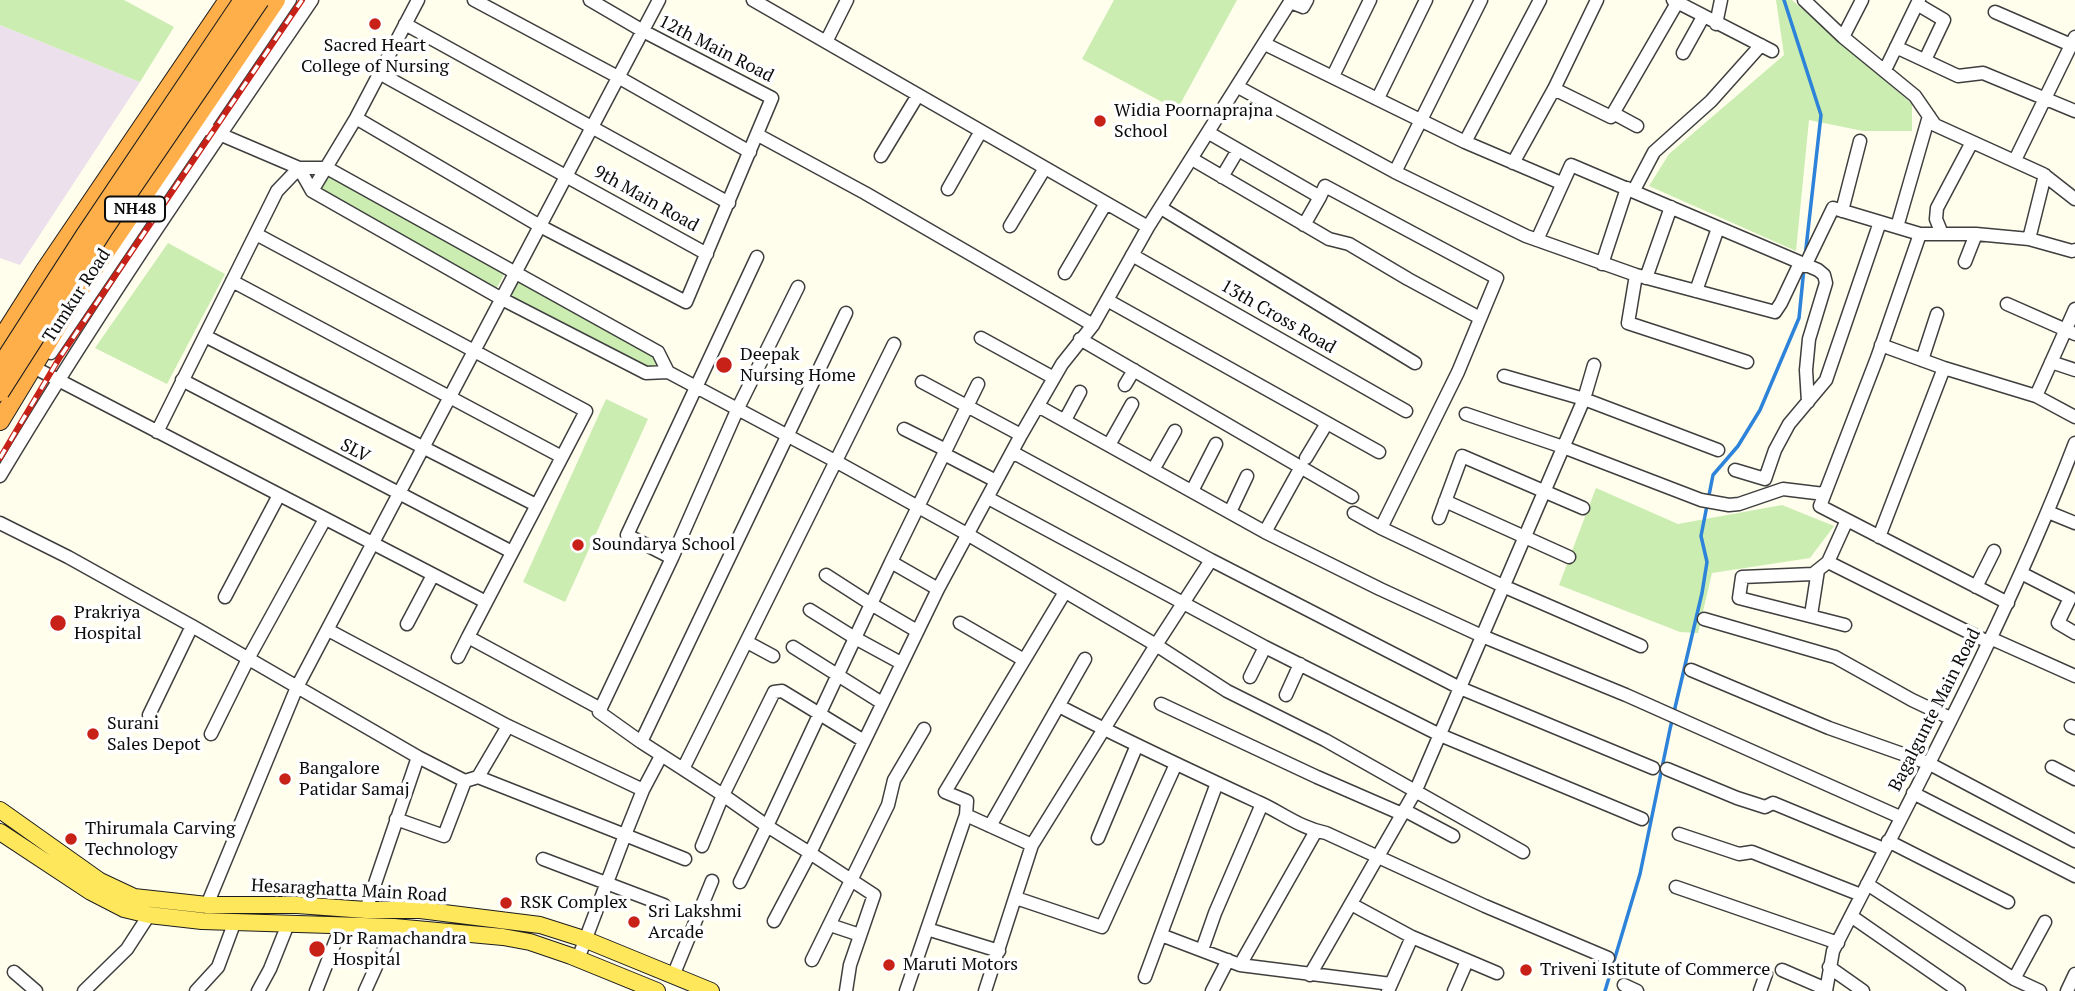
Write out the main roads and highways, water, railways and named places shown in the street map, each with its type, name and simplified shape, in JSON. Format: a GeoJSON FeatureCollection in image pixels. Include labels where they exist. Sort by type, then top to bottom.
{"type":"FeatureCollection","features":[{"type":"Feature","properties":{"kind":"highway","name":"NH48"},"geometry":{"type":"LineString","coordinates":[[0,341],[49,258],[228,0]]}},
{"type":"Feature","properties":{"kind":"highway"},"geometry":{"type":"LineString","coordinates":[[0,366],[243,0]]}},
{"type":"Feature","properties":{"kind":"highway"},"geometry":{"type":"LineString","coordinates":[[0,392],[104,229],[260,0]]}},
{"type":"Feature","properties":{"kind":"highway","name":"Tumkur Road"},"geometry":{"type":"LineString","coordinates":[[0,421],[77,295],[276,0]]}},
{"type":"Feature","properties":{"kind":"highway"},"geometry":{"type":"LineString","coordinates":[[193,51],[226,73]]}},
{"type":"Feature","properties":{"kind":"main road","name":"Hesaraghatta Main Road"},"geometry":{"type":"LineString","coordinates":[[0,810],[100,881],[134,897],[207,905],[297,905],[420,911],[540,925],[584,939],[710,991]]}},
{"type":"Feature","properties":{"kind":"main road","name":"Hesaraghatta Main Road"},"geometry":{"type":"LineString","coordinates":[[0,832],[91,892],[124,909],[149,915],[202,921],[394,927],[503,937],[530,942],[657,991]]}},
{"type":"Feature","properties":{"kind":"waterway"},"geometry":{"type":"LineString","coordinates":[[1784,0],[1821,115],[1805,257]]}},
{"type":"Feature","properties":{"kind":"waterway"},"geometry":{"type":"LineString","coordinates":[[1605,991],[1640,874],[1702,593],[1707,562],[1701,536],[1713,475],[1738,446],[1760,410],[1799,318],[1804,268]]}},
{"type":"Feature","properties":{"kind":"railway"},"geometry":{"type":"LineString","coordinates":[[0,458],[60,357],[302,0]]}},
{"type":"Feature","properties":{"kind":"place","name":"Sacred Heart College of Nursing"},"geometry":{"type":"Point","coordinates":[375,24]}},
{"type":"Feature","properties":{"kind":"place","name":"Widia Poornaprajna School"},"geometry":{"type":"Point","coordinates":[1100,121]}},
{"type":"Feature","properties":{"kind":"place","name":"Deepak Nursing Home"},"geometry":{"type":"Point","coordinates":[724,365]}},
{"type":"Feature","properties":{"kind":"place","name":"Soundarya School"},"geometry":{"type":"Point","coordinates":[578,545]}},
{"type":"Feature","properties":{"kind":"place","name":"Prakriya Hospital"},"geometry":{"type":"Point","coordinates":[58,623]}},
{"type":"Feature","properties":{"kind":"place","name":"Surani Sales Depot"},"geometry":{"type":"Point","coordinates":[93,734]}},
{"type":"Feature","properties":{"kind":"place","name":"Bangalore Patidar Samaj"},"geometry":{"type":"Point","coordinates":[285,779]}},
{"type":"Feature","properties":{"kind":"place","name":"Thirumala Carving Technology"},"geometry":{"type":"Point","coordinates":[71,839]}},
{"type":"Feature","properties":{"kind":"place","name":"RSK Complex"},"geometry":{"type":"Point","coordinates":[506,903]}},
{"type":"Feature","properties":{"kind":"place","name":"Sri Lakshmi Arcade"},"geometry":{"type":"Point","coordinates":[634,922]}},
{"type":"Feature","properties":{"kind":"place","name":"Dr Ramachandra Hospital"},"geometry":{"type":"Point","coordinates":[317,949]}},
{"type":"Feature","properties":{"kind":"place","name":"Maruti Motors"},"geometry":{"type":"Point","coordinates":[889,965]}},
{"type":"Feature","properties":{"kind":"place","name":"Triveni Istitute of Commerce"},"geometry":{"type":"Point","coordinates":[1526,970]}}]}
